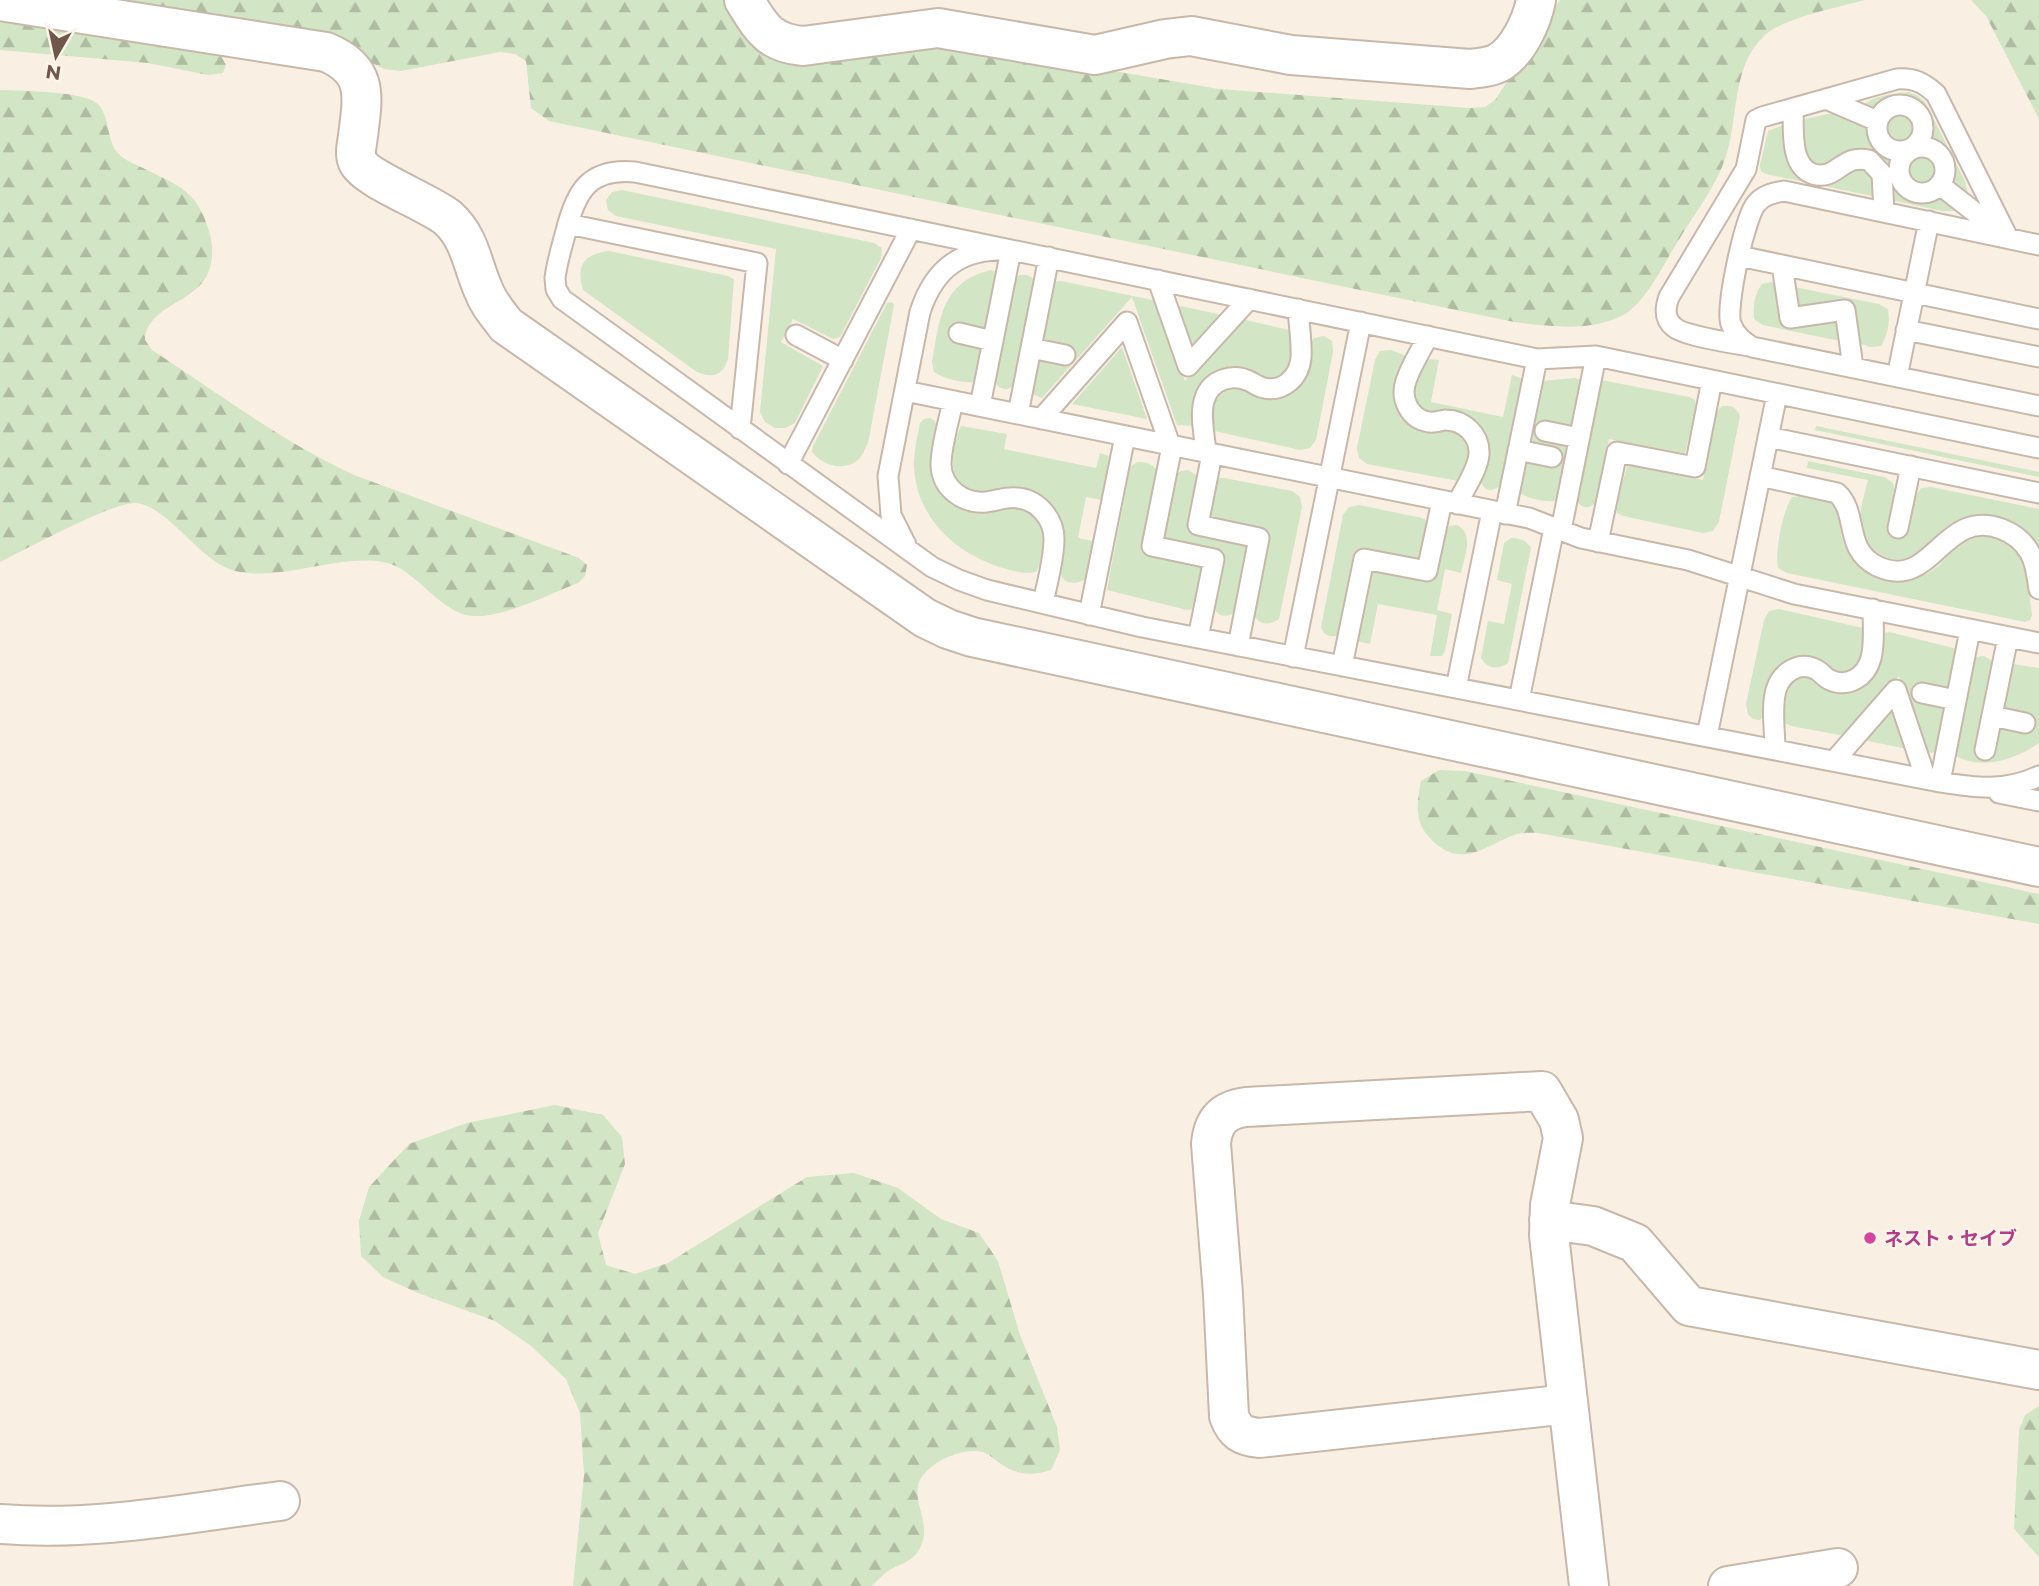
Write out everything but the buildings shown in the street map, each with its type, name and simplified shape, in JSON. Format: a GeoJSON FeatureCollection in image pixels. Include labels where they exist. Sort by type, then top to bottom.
{"type":"FeatureCollection","features":[{"type":"Feature","properties":{"kind":"street"},"geometry":{"type":"LineString","coordinates":[[744,0],[762,30],[788,44],[803,46],[938,28],[1094,55],[1191,36],[1291,55],[1470,69],[1485,68],[1511,53],[1528,26],[1536,0]]}},
{"type":"Feature","properties":{"kind":"street"},"geometry":{"type":"LineString","coordinates":[[0,1],[326,52],[340,58],[352,69],[360,83],[362,99],[356,151],[358,163],[367,172],[449,219],[466,241],[477,266],[482,288],[492,308],[506,325],[914,610],[948,629],[972,637],[2039,867]]}},
{"type":"Feature","properties":{"kind":"street"},"geometry":{"type":"LineString","coordinates":[[1568,1404],[1259,1438],[1245,1437],[1234,1429],[1228,1416],[1223,1294],[1211,1144],[1212,1130],[1220,1117],[1232,1108],[1542,1091],[1559,1120],[1563,1138],[1549,1220],[1589,1586]]}},
{"type":"Feature","properties":{"kind":"street"},"geometry":{"type":"LineString","coordinates":[[1549,1220],[1593,1226],[1635,1243],[1689,1306],[2039,1370]]}},
{"type":"Feature","properties":{"kind":"street"},"geometry":{"type":"LineString","coordinates":[[0,1524],[87,1526],[280,1501]]}},
{"type":"Feature","properties":{"kind":"street"},"geometry":{"type":"LineString","coordinates":[[1728,1586],[1839,1568]]}},
{"type":"Feature","properties":{"kind":"lane"},"geometry":{"type":"LineString","coordinates":[[2008,238],[1936,94],[1925,84],[1912,79],[1897,79],[1756,120],[1746,169],[1665,307],[1675,328],[1685,332],[2039,406]]}},
{"type":"Feature","properties":{"kind":"lane"},"geometry":{"type":"LineString","coordinates":[[1826,99],[1877,121]]}},
{"type":"Feature","properties":{"kind":"lane"},"geometry":{"type":"LineString","coordinates":[[1911,149],[1893,150],[1879,139],[1877,121],[1889,107],[1907,106],[1915,110],[1924,126],[1918,143],[1911,149],[1903,155],[1899,163],[1901,181],[1907,188],[1924,193],[1940,185],[1945,168],[1942,159],[1929,147],[1911,149]]}},
{"type":"Feature","properties":{"kind":"lane"},"geometry":{"type":"LineString","coordinates":[[1793,108],[1796,155],[1800,164],[1815,175],[1826,175],[1850,159],[1869,160],[1882,174],[1884,212]]}},
{"type":"Feature","properties":{"kind":"lane"},"geometry":{"type":"LineString","coordinates":[[2039,448],[1596,356],[1537,359],[620,170],[591,181],[580,192],[572,206],[555,278],[556,289],[562,299],[932,567],[959,580],[1089,615],[1198,638],[2039,801]]}},
{"type":"Feature","properties":{"kind":"lane"},"geometry":{"type":"LineString","coordinates":[[1940,185],[2008,238]]}},
{"type":"Feature","properties":{"kind":"lane"},"geometry":{"type":"LineString","coordinates":[[1763,349],[1752,347],[1742,340],[1730,322],[1728,310],[1748,215],[1762,198],[1784,191],[2039,245]]}},
{"type":"Feature","properties":{"kind":"lane"},"geometry":{"type":"LineString","coordinates":[[1732,192],[1754,206]]}},
{"type":"Feature","properties":{"kind":"lane"},"geometry":{"type":"LineString","coordinates":[[1897,377],[1929,222]]}},
{"type":"Feature","properties":{"kind":"lane"},"geometry":{"type":"LineString","coordinates":[[568,224],[757,263],[740,429]]}},
{"type":"Feature","properties":{"kind":"lane"},"geometry":{"type":"LineString","coordinates":[[789,464],[911,229]]}},
{"type":"Feature","properties":{"kind":"lane"},"geometry":{"type":"LineString","coordinates":[[908,549],[891,514],[888,476],[926,293],[938,275],[953,262],[971,253],[991,249],[1011,250]]}},
{"type":"Feature","properties":{"kind":"lane"},"geometry":{"type":"LineString","coordinates":[[979,406],[1011,250]]}},
{"type":"Feature","properties":{"kind":"lane"},"geometry":{"type":"LineString","coordinates":[[1739,256],[2039,319]]}},
{"type":"Feature","properties":{"kind":"lane"},"geometry":{"type":"LineString","coordinates":[[1017,414],[1049,257]]}},
{"type":"Feature","properties":{"kind":"lane"},"geometry":{"type":"LineString","coordinates":[[1782,265],[1790,318],[1844,310],[1853,368]]}},
{"type":"Feature","properties":{"kind":"lane"},"geometry":{"type":"LineString","coordinates":[[1158,280],[1188,366],[1249,299]]}},
{"type":"Feature","properties":{"kind":"lane"},"geometry":{"type":"LineString","coordinates":[[1238,646],[1259,538],[1198,525],[1209,453],[1204,400],[1210,387],[1222,379],[1236,377],[1261,388],[1276,389],[1288,384],[1297,373],[1301,360],[1298,309]]}},
{"type":"Feature","properties":{"kind":"lane"},"geometry":{"type":"LineString","coordinates":[[1041,419],[1127,322],[1171,445],[1152,546],[1214,558],[1198,638]]}},
{"type":"Feature","properties":{"kind":"lane"},"geometry":{"type":"LineString","coordinates":[[1293,657],[1361,322]]}},
{"type":"Feature","properties":{"kind":"lane"},"geometry":{"type":"LineString","coordinates":[[1906,330],[2039,357]]}},
{"type":"Feature","properties":{"kind":"lane"},"geometry":{"type":"LineString","coordinates":[[959,333],[993,341]]}},
{"type":"Feature","properties":{"kind":"lane"},"geometry":{"type":"LineString","coordinates":[[796,335],[843,360]]}},
{"type":"Feature","properties":{"kind":"lane"},"geometry":{"type":"LineString","coordinates":[[1342,666],[1364,559],[1427,572],[1449,502],[1479,456],[1478,442],[1471,430],[1459,422],[1445,420],[1430,423],[1418,418],[1407,408],[1404,395],[1406,381],[1427,336]]}},
{"type":"Feature","properties":{"kind":"lane"},"geometry":{"type":"LineString","coordinates":[[1031,348],[1065,355]]}},
{"type":"Feature","properties":{"kind":"lane"},"geometry":{"type":"LineString","coordinates":[[1519,700],[1596,356]]}},
{"type":"Feature","properties":{"kind":"lane"},"geometry":{"type":"LineString","coordinates":[[1456,688],[1499,512],[1518,450],[1537,359]]}},
{"type":"Feature","properties":{"kind":"lane"},"geometry":{"type":"LineString","coordinates":[[1598,542],[1617,452],[1695,467],[1712,380]]}},
{"type":"Feature","properties":{"kind":"lane"},"geometry":{"type":"LineString","coordinates":[[905,391],[1529,518],[1581,538],[1688,560],[1794,594],[2039,643]]}},
{"type":"Feature","properties":{"kind":"lane"},"geometry":{"type":"LineString","coordinates":[[1707,736],[1777,394]]}},
{"type":"Feature","properties":{"kind":"lane"},"geometry":{"type":"LineString","coordinates":[[953,401],[941,465],[951,490],[974,502],[1020,498],[1033,503],[1044,512],[1052,524],[1054,545],[1043,603]]}},
{"type":"Feature","properties":{"kind":"lane"},"geometry":{"type":"LineString","coordinates":[[1545,431],[1579,438]]}},
{"type":"Feature","properties":{"kind":"lane"},"geometry":{"type":"LineString","coordinates":[[1089,615],[1125,436]]}},
{"type":"Feature","properties":{"kind":"lane"},"geometry":{"type":"LineString","coordinates":[[1768,437],[2039,493]]}},
{"type":"Feature","properties":{"kind":"lane"},"geometry":{"type":"LineString","coordinates":[[1518,450],[1552,457]]}},
{"type":"Feature","properties":{"kind":"lane"},"geometry":{"type":"LineString","coordinates":[[1898,528],[1911,466]]}},
{"type":"Feature","properties":{"kind":"lane"},"geometry":{"type":"LineString","coordinates":[[1760,476],[1837,493],[1844,500],[1853,537],[1862,554],[1877,565],[1895,571],[1913,568],[1930,559],[1951,537],[1968,528],[1986,525],[2004,529],[2020,539],[2031,554],[2039,589]]}},
{"type":"Feature","properties":{"kind":"lane"},"geometry":{"type":"LineString","coordinates":[[1775,750],[1774,693],[1780,678],[1791,669],[1804,666],[1817,670],[1828,680],[1841,683],[1855,680],[1866,671],[1871,657],[1873,609]]}},
{"type":"Feature","properties":{"kind":"lane"},"geometry":{"type":"LineString","coordinates":[[1933,780],[1956,700],[1970,630]]}},
{"type":"Feature","properties":{"kind":"lane"},"geometry":{"type":"LineString","coordinates":[[1985,750],[2008,637]]}},
{"type":"Feature","properties":{"kind":"lane"},"geometry":{"type":"LineString","coordinates":[[1834,761],[1896,690],[1933,780]]}},
{"type":"Feature","properties":{"kind":"lane"},"geometry":{"type":"LineString","coordinates":[[1922,693],[1956,700]]}},
{"type":"Feature","properties":{"kind":"lane"},"geometry":{"type":"LineString","coordinates":[[1992,716],[2025,723]]}},
{"type":"Feature","properties":{"kind":"lane"},"geometry":{"type":"LineString","coordinates":[[1968,787],[2006,787],[2039,776]]}},
{"type":"Feature","properties":{"kind":"green space"},"geometry":{"type":"Polygon","coordinates":[[[93,0],[728,0],[752,39],[957,44],[1219,89],[1470,108],[1485,107],[1495,100],[1560,0],[1865,0],[1798,18],[1765,35],[1747,60],[1742,74],[1728,149],[1720,172],[1648,290],[1636,305],[1621,316],[1594,325],[1567,327],[1514,322],[549,121],[531,108],[526,61],[515,54],[500,52],[401,71],[384,69],[368,61],[93,0]]]}},
{"type":"Feature","properties":{"kind":"green space"},"geometry":{"type":"Polygon","coordinates":[[[1971,0],[2039,0],[2039,119],[1986,16],[1971,0]]]}},
{"type":"Feature","properties":{"kind":"green space"},"geometry":{"type":"Polygon","coordinates":[[[0,17],[208,50],[221,56],[226,65],[223,73],[208,75],[148,63],[0,50],[0,17]]]}},
{"type":"Feature","properties":{"kind":"green space"},"geometry":{"type":"Polygon","coordinates":[[[0,90],[63,94],[95,102],[106,118],[113,145],[119,154],[177,185],[199,206],[211,242],[210,268],[202,283],[154,319],[145,340],[152,350],[301,448],[327,462],[354,475],[579,558],[587,565],[585,576],[578,583],[505,611],[475,616],[462,614],[442,603],[403,570],[383,562],[347,562],[271,573],[235,571],[210,557],[160,513],[136,503],[125,504],[90,518],[0,562],[0,90]]]}},
{"type":"Feature","properties":{"kind":"green space"},"geometry":{"type":"Polygon","coordinates":[[[1909,92],[1925,102],[1965,181],[1968,193],[1965,197],[1945,182],[1949,168],[1942,154],[1936,147],[1922,143],[1926,131],[1921,112],[1904,102],[1885,106],[1877,115],[1862,106],[1878,97],[1909,92]]]}},
{"type":"Feature","properties":{"kind":"green space"},"geometry":{"type":"Polygon","coordinates":[[[1900,108],[1914,114],[1920,128],[1914,142],[1900,148],[1886,142],[1880,128],[1886,114],[1900,108]]]}},
{"type":"Feature","properties":{"kind":"green space"},"geometry":{"type":"Polygon","coordinates":[[[1837,112],[1873,125],[1880,146],[1900,154],[1897,174],[1904,190],[1920,196],[1939,190],[1957,207],[1954,211],[1942,211],[1889,198],[1880,164],[1809,168],[1799,123],[1805,119],[1837,112]]]}},
{"type":"Feature","properties":{"kind":"green space"},"geometry":{"type":"Polygon","coordinates":[[[1783,125],[1788,126],[1797,166],[1874,169],[1878,196],[1761,171],[1768,131],[1783,125]]]}},
{"type":"Feature","properties":{"kind":"green space"},"geometry":{"type":"Polygon","coordinates":[[[1922,150],[1936,156],[1942,170],[1936,184],[1922,190],[1908,184],[1902,170],[1908,156],[1922,150]]]}},
{"type":"Feature","properties":{"kind":"green space"},"geometry":{"type":"Polygon","coordinates":[[[622,190],[874,243],[882,248],[881,258],[840,337],[833,339],[793,319],[781,342],[823,366],[795,423],[785,428],[775,428],[765,422],[760,412],[776,249],[616,216],[608,210],[606,200],[612,192],[622,190]]]}},
{"type":"Feature","properties":{"kind":"green space"},"geometry":{"type":"Polygon","coordinates":[[[609,251],[734,279],[728,359],[720,372],[708,375],[697,372],[583,290],[580,274],[584,263],[593,255],[609,251]]]}},
{"type":"Feature","properties":{"kind":"green space"},"geometry":{"type":"Polygon","coordinates":[[[991,270],[996,272],[997,278],[988,326],[982,330],[978,376],[975,382],[948,379],[934,372],[932,362],[946,304],[962,283],[991,270]]]}},
{"type":"Feature","properties":{"kind":"green space"},"geometry":{"type":"Polygon","coordinates":[[[1019,275],[1029,276],[1036,284],[1015,384],[1003,389],[993,380],[1013,280],[1019,275]]]}},
{"type":"Feature","properties":{"kind":"green space"},"geometry":{"type":"Polygon","coordinates":[[[1061,281],[1157,301],[1185,381],[1241,319],[1289,330],[1293,358],[1290,369],[1274,381],[1264,380],[1236,368],[1193,426],[1177,425],[1132,297],[1042,398],[1032,394],[1051,287],[1054,282],[1061,281]]]}},
{"type":"Feature","properties":{"kind":"green space"},"geometry":{"type":"Polygon","coordinates":[[[1762,284],[1777,284],[1786,324],[1838,318],[1841,339],[1763,325],[1754,319],[1757,292],[1762,284]]]}},
{"type":"Feature","properties":{"kind":"green space"},"geometry":{"type":"Polygon","coordinates":[[[1793,289],[1879,304],[1888,309],[1888,328],[1881,346],[1870,347],[1856,342],[1849,304],[1799,311],[1793,289]]]}},
{"type":"Feature","properties":{"kind":"green space"},"geometry":{"type":"Polygon","coordinates":[[[892,302],[894,305],[868,443],[853,463],[841,466],[828,464],[812,452],[813,446],[887,303],[892,302]]]}},
{"type":"Feature","properties":{"kind":"green space"},"geometry":{"type":"Polygon","coordinates":[[[1175,305],[1223,315],[1191,351],[1175,305]]]}},
{"type":"Feature","properties":{"kind":"green space"},"geometry":{"type":"Polygon","coordinates":[[[1324,336],[1332,341],[1333,352],[1316,440],[1310,448],[1300,450],[1214,431],[1211,411],[1217,393],[1235,385],[1277,397],[1314,338],[1324,336]]]}},
{"type":"Feature","properties":{"kind":"green space"},"geometry":{"type":"Polygon","coordinates":[[[1122,347],[1147,419],[1072,404],[1122,347]]]}},
{"type":"Feature","properties":{"kind":"green space"},"geometry":{"type":"Polygon","coordinates":[[[1391,350],[1407,356],[1395,395],[1443,427],[1456,430],[1468,439],[1469,461],[1458,481],[1367,464],[1359,458],[1357,448],[1375,360],[1380,351],[1391,350]]]}},
{"type":"Feature","properties":{"kind":"green space"},"geometry":{"type":"Polygon","coordinates":[[[1427,359],[1439,360],[1431,402],[1503,417],[1512,375],[1523,379],[1504,484],[1486,489],[1482,484],[1481,466],[1486,439],[1422,411],[1417,405],[1414,385],[1427,359]]]}},
{"type":"Feature","properties":{"kind":"green space"},"geometry":{"type":"Polygon","coordinates":[[[1575,378],[1581,380],[1582,386],[1559,495],[1556,501],[1552,501],[1523,495],[1519,493],[1519,487],[1542,381],[1575,378]]]}},
{"type":"Feature","properties":{"kind":"green space"},"geometry":{"type":"Polygon","coordinates":[[[1601,380],[1689,397],[1695,400],[1696,407],[1685,453],[1609,439],[1596,503],[1584,507],[1575,498],[1601,380]]]}},
{"type":"Feature","properties":{"kind":"green space"},"geometry":{"type":"Polygon","coordinates":[[[1722,406],[1733,407],[1740,416],[1719,522],[1713,531],[1703,533],[1617,513],[1616,506],[1627,466],[1703,480],[1717,411],[1722,406]]]}},
{"type":"Feature","properties":{"kind":"green space"},"geometry":{"type":"Polygon","coordinates":[[[930,418],[935,421],[937,431],[932,468],[936,488],[947,501],[964,510],[981,513],[1016,509],[1031,514],[1042,528],[1043,536],[1043,549],[1036,572],[1012,570],[974,556],[947,537],[936,525],[921,498],[914,466],[920,423],[930,418]]]}},
{"type":"Feature","properties":{"kind":"green space"},"geometry":{"type":"Polygon","coordinates":[[[961,426],[1007,434],[1004,449],[1096,468],[1100,453],[1109,456],[1102,500],[1086,497],[1078,538],[1093,541],[1086,579],[1071,583],[1062,577],[1060,570],[1064,550],[1063,527],[1058,513],[1046,499],[1021,487],[978,492],[967,489],[960,483],[955,475],[953,455],[961,426]]]}},
{"type":"Feature","properties":{"kind":"green space"},"geometry":{"type":"Polygon","coordinates":[[[1816,426],[2039,472],[2039,477],[1815,430],[1816,426]]]}},
{"type":"Feature","properties":{"kind":"green space"},"geometry":{"type":"Polygon","coordinates":[[[1808,461],[1884,477],[1893,483],[1895,493],[1887,529],[1908,533],[1915,497],[1921,488],[1931,487],[2039,509],[2039,547],[2030,536],[2008,521],[1984,515],[1959,520],[1946,527],[1915,556],[1900,560],[1891,559],[1869,544],[1861,527],[1860,517],[1868,480],[1807,468],[1808,461]]]}},
{"type":"Feature","properties":{"kind":"green space"},"geometry":{"type":"Polygon","coordinates":[[[1137,462],[1150,464],[1159,473],[1143,552],[1202,566],[1194,609],[1187,610],[1107,590],[1130,467],[1137,462]]]}},
{"type":"Feature","properties":{"kind":"green space"},"geometry":{"type":"Polygon","coordinates":[[[1188,470],[1195,474],[1199,481],[1188,531],[1242,542],[1248,546],[1236,611],[1226,616],[1217,613],[1212,606],[1223,553],[1164,539],[1174,476],[1188,470]]]}},
{"type":"Feature","properties":{"kind":"green space"},"geometry":{"type":"Polygon","coordinates":[[[1217,478],[1292,491],[1300,497],[1302,507],[1279,619],[1271,623],[1261,622],[1252,614],[1269,532],[1209,518],[1217,478]]]}},
{"type":"Feature","properties":{"kind":"green space"},"geometry":{"type":"Polygon","coordinates":[[[1802,496],[1831,502],[1850,554],[1866,572],[1879,578],[1896,581],[1922,576],[1937,567],[1960,544],[1973,538],[1991,537],[2007,542],[2021,559],[2025,569],[2032,615],[2030,620],[2025,622],[1787,573],[1778,568],[1780,532],[1792,497],[1802,496]]]}},
{"type":"Feature","properties":{"kind":"green space"},"geometry":{"type":"Polygon","coordinates":[[[1359,505],[1422,518],[1428,521],[1428,528],[1420,560],[1413,561],[1358,549],[1341,631],[1336,636],[1329,636],[1321,627],[1343,515],[1349,507],[1359,505]]]}},
{"type":"Feature","properties":{"kind":"green space"},"geometry":{"type":"Polygon","coordinates":[[[1457,525],[1466,534],[1467,546],[1461,573],[1445,569],[1437,610],[1452,614],[1442,656],[1430,656],[1437,615],[1378,604],[1370,644],[1357,641],[1371,570],[1433,581],[1444,531],[1457,525]]]}},
{"type":"Feature","properties":{"kind":"green space"},"geometry":{"type":"Polygon","coordinates":[[[1511,538],[1522,540],[1531,548],[1508,663],[1493,667],[1481,658],[1488,621],[1504,624],[1512,584],[1497,580],[1504,543],[1511,538]]]}},
{"type":"Feature","properties":{"kind":"green space"},"geometry":{"type":"Polygon","coordinates":[[[1779,609],[1863,628],[1865,642],[1859,667],[1842,675],[1787,662],[1769,685],[1766,715],[1760,720],[1753,719],[1748,714],[1746,704],[1764,620],[1769,611],[1779,609]]]}},
{"type":"Feature","properties":{"kind":"green space"},"geometry":{"type":"Polygon","coordinates":[[[1889,632],[1957,649],[1951,685],[1945,689],[1946,711],[1937,751],[1927,752],[1924,747],[1899,676],[1845,736],[1785,723],[1783,694],[1794,677],[1804,675],[1841,691],[1883,633],[1889,632]]]}},
{"type":"Feature","properties":{"kind":"green space"},"geometry":{"type":"Polygon","coordinates":[[[1984,656],[1991,660],[1994,667],[2003,709],[2012,664],[2039,668],[2039,743],[2020,754],[1987,763],[1965,760],[1954,755],[1972,662],[1977,657],[1984,656]]]}},
{"type":"Feature","properties":{"kind":"green space"},"geometry":{"type":"Polygon","coordinates":[[[1893,706],[1907,749],[1863,740],[1893,706]]]}},
{"type":"Feature","properties":{"kind":"green space"},"geometry":{"type":"Polygon","coordinates":[[[1439,770],[1465,771],[2039,894],[2039,924],[1544,834],[1517,834],[1473,853],[1452,853],[1429,837],[1419,818],[1421,781],[1439,770]]]}},
{"type":"Feature","properties":{"kind":"green space"},"geometry":{"type":"Polygon","coordinates":[[[555,1105],[603,1115],[622,1137],[625,1164],[598,1233],[606,1265],[635,1274],[668,1263],[807,1177],[854,1173],[898,1188],[941,1219],[979,1233],[998,1261],[1020,1335],[1057,1427],[1060,1450],[1051,1470],[1031,1474],[1019,1472],[1007,1468],[985,1453],[975,1451],[948,1457],[932,1466],[921,1478],[918,1486],[917,1494],[924,1528],[921,1546],[911,1559],[886,1573],[872,1586],[573,1586],[584,1475],[580,1413],[566,1379],[531,1346],[495,1321],[383,1277],[361,1256],[359,1221],[369,1187],[409,1144],[467,1123],[555,1105]]]}},
{"type":"Feature","properties":{"kind":"green space"},"geometry":{"type":"Polygon","coordinates":[[[2039,1406],[2039,1557],[2014,1529],[2019,1430],[2025,1415],[2039,1406]]]}},
{"type":"Feature","properties":{"kind":"place","name":"ネスト・セイブ"},"geometry":{"type":"Point","coordinates":[1870,1238]}}]}
